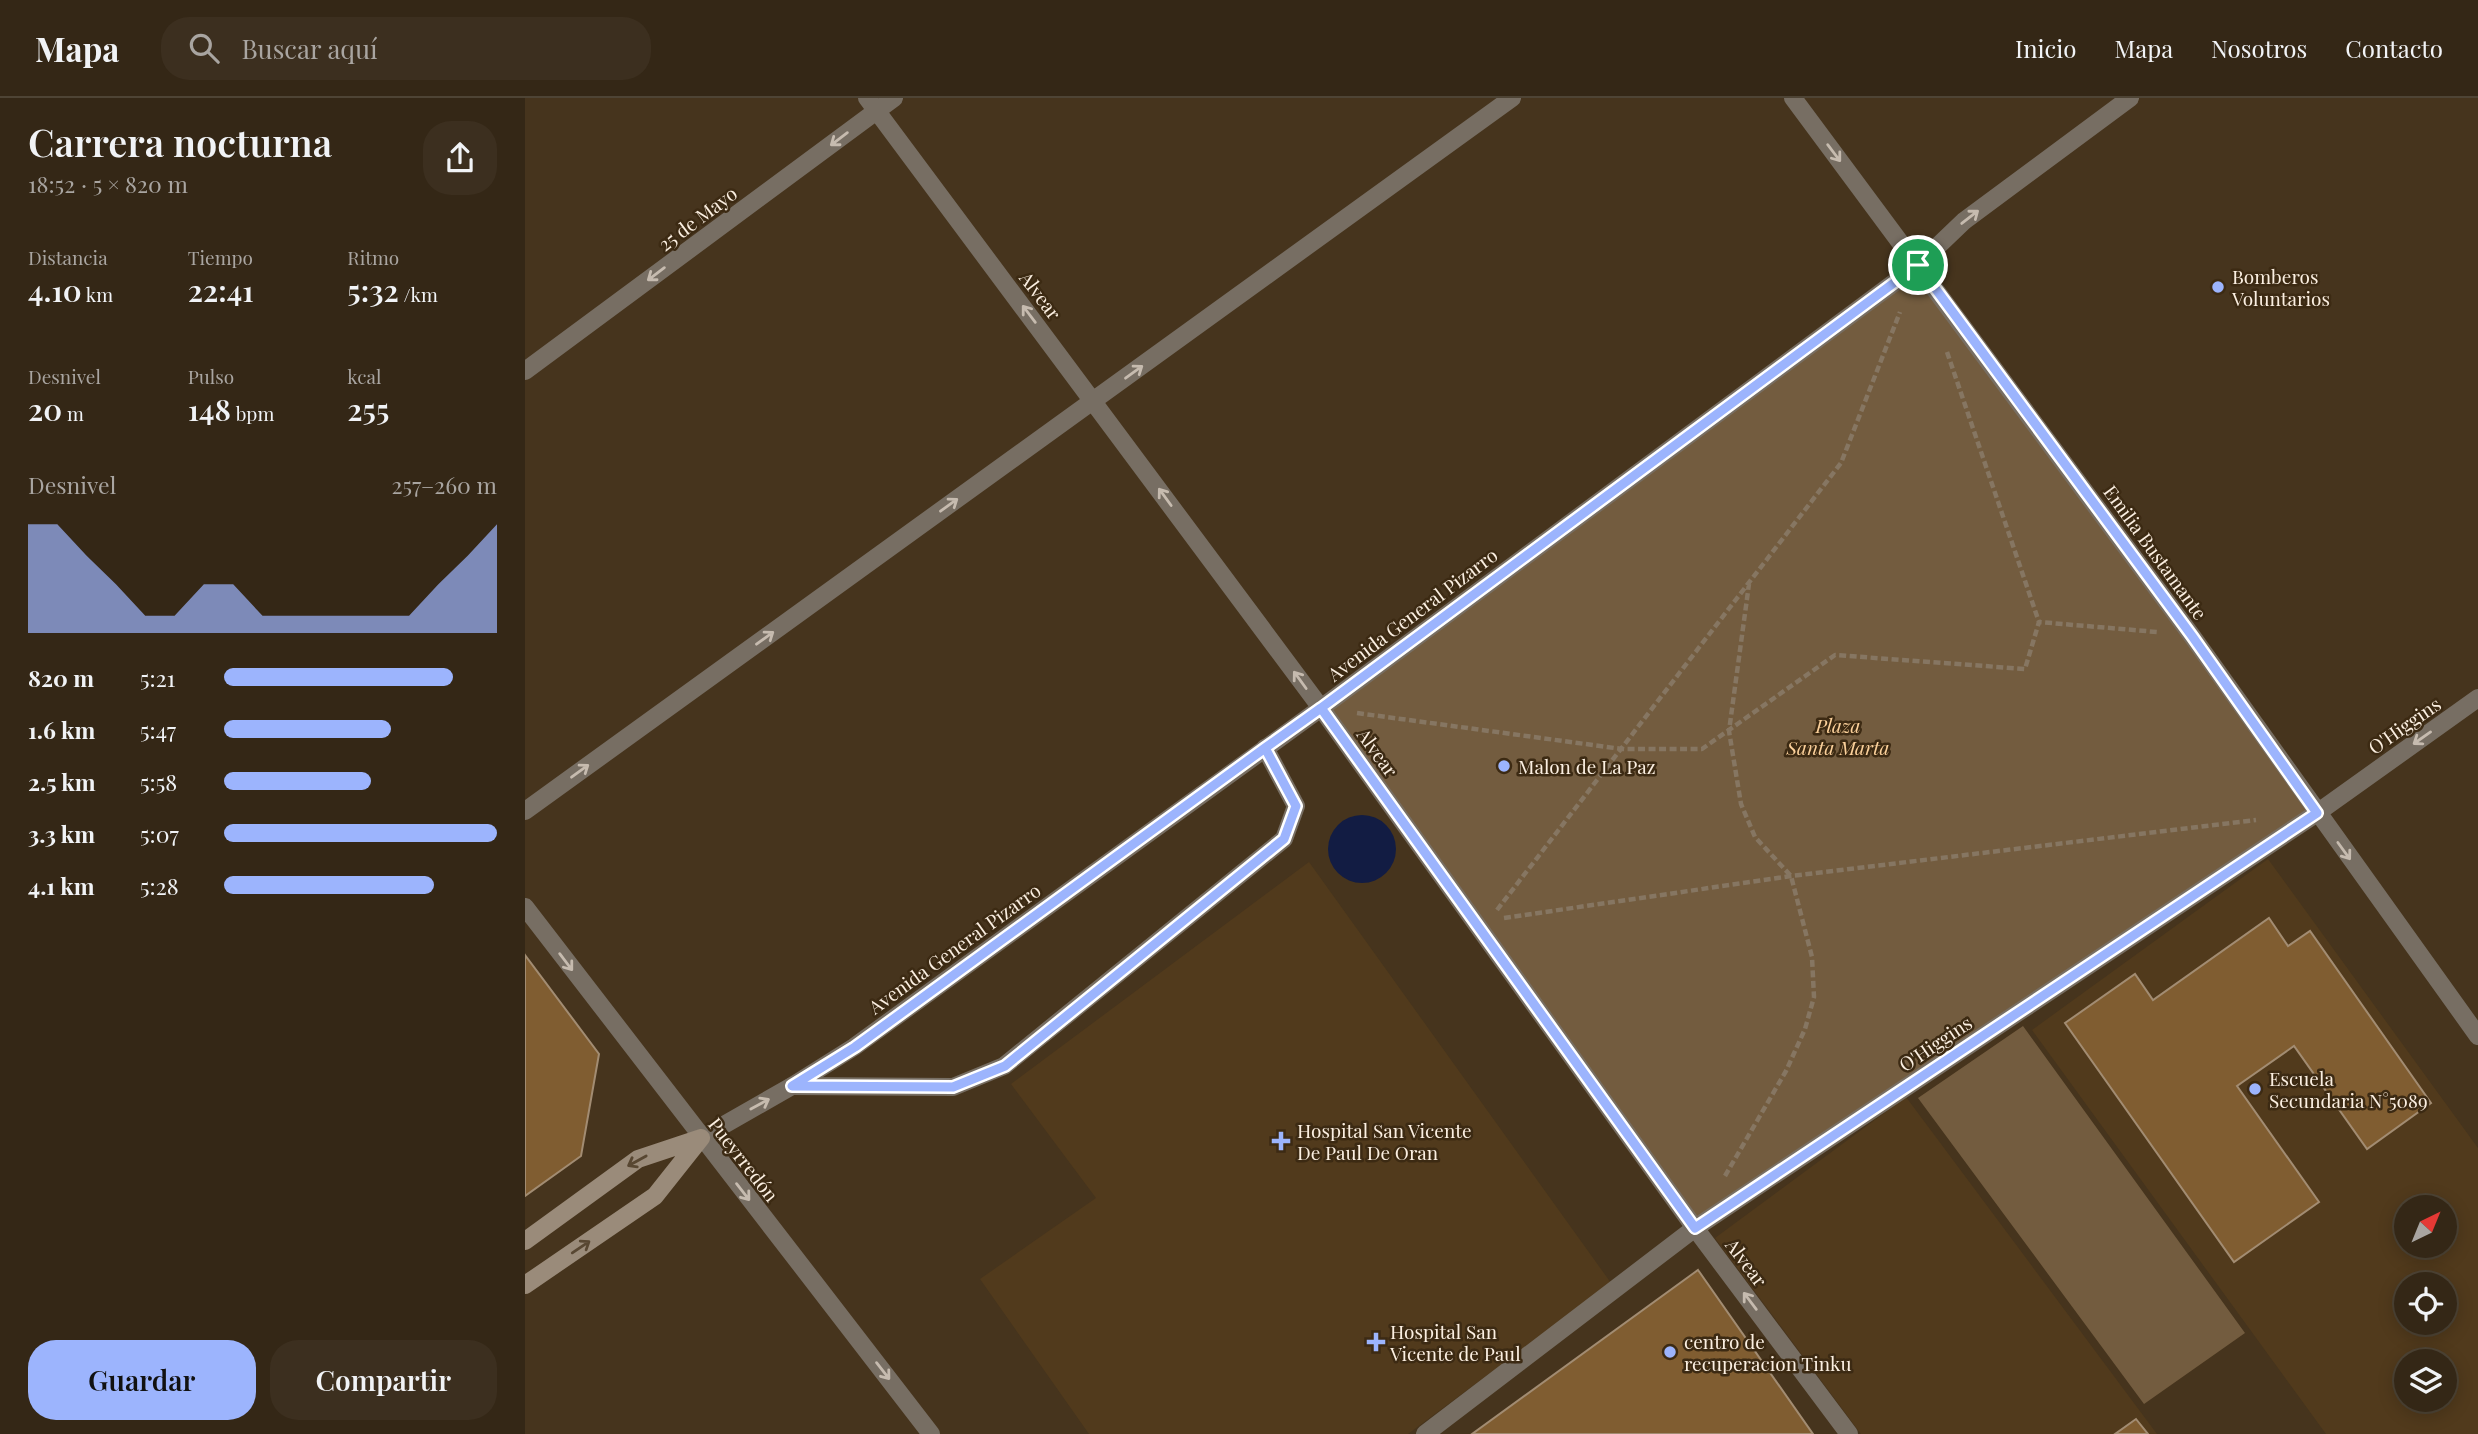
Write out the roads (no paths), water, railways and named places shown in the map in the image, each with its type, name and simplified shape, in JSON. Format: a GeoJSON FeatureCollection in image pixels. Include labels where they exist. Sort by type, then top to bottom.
{"type":"FeatureCollection","features":[{"type":"Feature","properties":{"kind":"street","name":"25 de Mayo"},"geometry":{"type":"LineString","coordinates":[[525,371],[872,104],[894,98]]}},
{"type":"Feature","properties":{"kind":"street"},"geometry":{"type":"LineString","coordinates":[[525,811],[1512,98]]}},
{"type":"Feature","properties":{"kind":"street","name":"Emilia Bustamante"},"geometry":{"type":"LineString","coordinates":[[1793,98],[2192,636],[2478,1036]]}},
{"type":"Feature","properties":{"kind":"street","name":"Avenida General Pizarro"},"geometry":{"type":"LineString","coordinates":[[701,1138],[855,1047],[1321,708],[1918,265],[1963,221],[2130,98]]}},
{"type":"Feature","properties":{"kind":"street","name":"Alvear"},"geometry":{"type":"LineString","coordinates":[[872,104],[1321,708],[1695,1228],[1849,1434]]}},
{"type":"Feature","properties":{"kind":"street","name":"O'Higgins"},"geometry":{"type":"LineString","coordinates":[[1425,1434],[1695,1228],[2317,813],[2478,698]]}},
{"type":"Feature","properties":{"kind":"street"},"geometry":{"type":"LineString","coordinates":[[792,1086],[953,1087],[1005,1066],[1284,839],[1296,806],[1265,748]]}},
{"type":"Feature","properties":{"kind":"street","name":"Pueyrredón"},"geometry":{"type":"LineString","coordinates":[[525,907],[931,1434]]}},
{"type":"Feature","properties":{"kind":"street"},"geometry":{"type":"LineString","coordinates":[[525,1241],[638,1159],[701,1138]]}},
{"type":"Feature","properties":{"kind":"street"},"geometry":{"type":"LineString","coordinates":[[525,1285],[655,1196],[701,1138]]}},
{"type":"Feature","properties":{"kind":"water"},"geometry":{"type":"Polygon","coordinates":[[[1362,815],[1375,818],[1386,825],[1393,836],[1396,849],[1393,862],[1386,873],[1375,880],[1362,883],[1349,880],[1338,873],[1331,862],[1328,849],[1331,836],[1338,825],[1349,818],[1362,815]]]}},
{"type":"Feature","properties":{"kind":"place","name":"Bomberos Voluntarios"},"geometry":{"type":"Point","coordinates":[2218,287]}},
{"type":"Feature","properties":{"kind":"place","name":"Malon de La Paz"},"geometry":{"type":"Point","coordinates":[1504,766]}},
{"type":"Feature","properties":{"kind":"place","name":"Escuela Secundaria N°5089"},"geometry":{"type":"Point","coordinates":[2255,1089]}},
{"type":"Feature","properties":{"kind":"place","name":"Hospital San Vicente De Paul De Oran"},"geometry":{"type":"Point","coordinates":[1281,1141]}},
{"type":"Feature","properties":{"kind":"place","name":"Hospital San Vicente de Paul"},"geometry":{"type":"Point","coordinates":[1376,1342]}},
{"type":"Feature","properties":{"kind":"place","name":"centro de recuperacion Tinku"},"geometry":{"type":"Point","coordinates":[1670,1352]}},
{"type":"Feature","properties":{"kind":"park label","name":"Plaza Santa Marta"},"geometry":{"type":"Point","coordinates":[1838,736]}}]}
